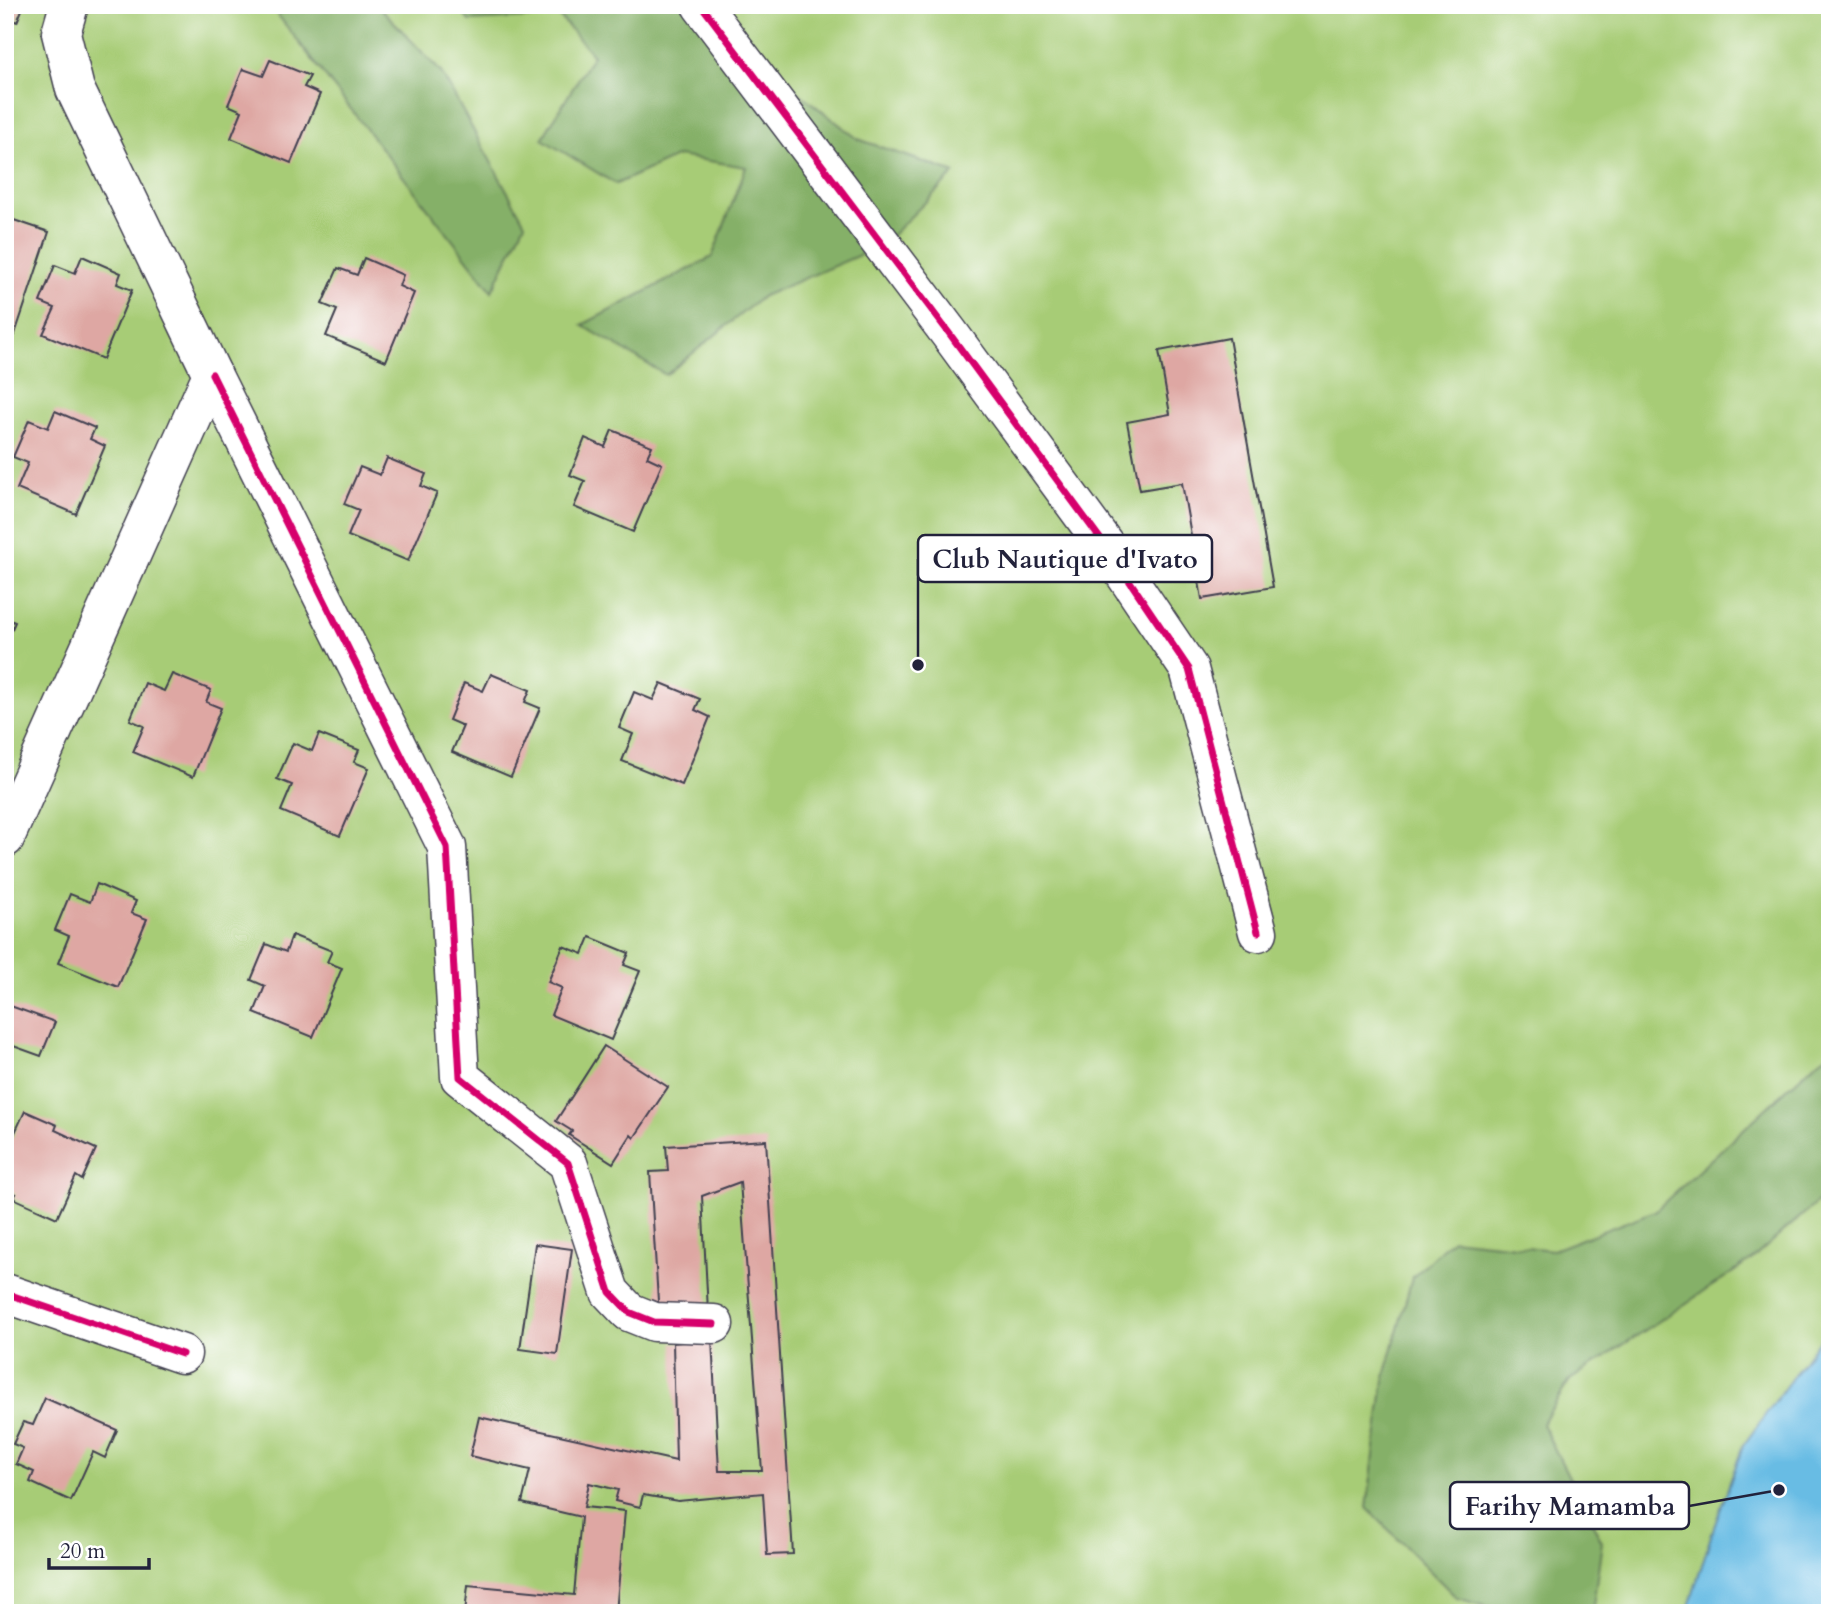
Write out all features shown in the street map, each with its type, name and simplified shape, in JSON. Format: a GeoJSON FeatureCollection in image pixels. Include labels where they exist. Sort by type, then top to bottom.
{"type":"FeatureCollection","features":[{"type":"Feature","properties":{"kind":"street"},"geometry":{"type":"LineString","coordinates":[[69,5],[61,33],[75,89],[212,374],[447,847],[460,1077],[568,1164],[610,1292],[629,1312],[654,1322],[714,1324]]}},
{"type":"Feature","properties":{"kind":"street"},"geometry":{"type":"LineString","coordinates":[[701,5],[1102,541],[1188,669],[1258,932]]}},
{"type":"Feature","properties":{"kind":"street"},"geometry":{"type":"LineString","coordinates":[[5,838],[212,374]]}},
{"type":"Feature","properties":{"kind":"street"},"geometry":{"type":"LineString","coordinates":[[5,1293],[182,1354]]}},
{"type":"Feature","properties":{"kind":"green space"},"geometry":{"type":"Polygon","coordinates":[[[5,5],[1830,5],[1830,1325],[1743,1446],[1687,1613],[5,1613],[5,5]]]}},
{"type":"Feature","properties":{"kind":"green space"},"geometry":{"type":"Polygon","coordinates":[[[270,5],[378,5],[441,72],[525,223],[492,291],[270,5]]]}},
{"type":"Feature","properties":{"kind":"green space"},"geometry":{"type":"Polygon","coordinates":[[[456,5],[720,5],[780,78],[858,139],[955,173],[881,246],[763,296],[666,375],[582,325],[712,257],[746,167],[678,156],[616,184],[542,139],[593,55],[559,16],[469,21],[456,5]]]}},
{"type":"Feature","properties":{"kind":"green space"},"geometry":{"type":"Polygon","coordinates":[[[1830,1053],[1830,1191],[1750,1261],[1570,1380],[1542,1424],[1602,1542],[1592,1613],[1511,1613],[1457,1598],[1367,1508],[1384,1380],[1412,1278],[1452,1239],[1553,1250],[1655,1211],[1813,1065],[1830,1053]]]}},
{"type":"Feature","properties":{"kind":"water"},"geometry":{"type":"Polygon","coordinates":[[[1830,1325],[1830,1613],[1687,1613],[1743,1446],[1830,1325]]]}},
{"type":"Feature","properties":{"kind":"building"},"geometry":{"type":"Polygon","coordinates":[[[5,5],[24,5],[17,22],[5,17],[5,5]]]}},
{"type":"Feature","properties":{"kind":"building"},"geometry":{"type":"Polygon","coordinates":[[[270,60],[310,76],[304,87],[320,94],[291,163],[231,138],[242,111],[228,105],[243,69],[263,76],[270,60]]]}},
{"type":"Feature","properties":{"kind":"building"},"geometry":{"type":"Polygon","coordinates":[[[5,132],[15,136],[5,159],[5,132]]]}},
{"type":"Feature","properties":{"kind":"building"},"geometry":{"type":"Polygon","coordinates":[[[5,217],[49,232],[6,361],[5,360],[5,217]]]}},
{"type":"Feature","properties":{"kind":"building"},"geometry":{"type":"Polygon","coordinates":[[[82,256],[121,273],[117,284],[132,290],[103,359],[43,334],[55,308],[40,302],[55,265],[75,273],[82,256]]]}},
{"type":"Feature","properties":{"kind":"building"},"geometry":{"type":"Polygon","coordinates":[[[364,258],[403,275],[399,286],[414,293],[386,361],[326,336],[337,310],[322,304],[338,268],[357,275],[364,258]]]}},
{"type":"Feature","properties":{"kind":"building"},"geometry":{"type":"Polygon","coordinates":[[[1229,338],[1273,587],[1202,599],[1182,483],[1140,490],[1127,422],[1170,414],[1159,351],[1229,338]]]}},
{"type":"Feature","properties":{"kind":"building"},"geometry":{"type":"Polygon","coordinates":[[[55,411],[95,428],[90,439],[105,446],[76,514],[17,489],[28,463],[13,457],[29,420],[48,428],[55,411]]]}},
{"type":"Feature","properties":{"kind":"building"},"geometry":{"type":"Polygon","coordinates":[[[612,430],[652,446],[647,457],[662,464],[633,532],[574,507],[585,481],[570,475],[585,438],[605,447],[612,430]]]}},
{"type":"Feature","properties":{"kind":"building"},"geometry":{"type":"Polygon","coordinates":[[[387,458],[426,474],[421,486],[437,493],[408,561],[348,536],[359,510],[344,504],[360,467],[380,475],[387,458]]]}},
{"type":"Feature","properties":{"kind":"building"},"geometry":{"type":"Polygon","coordinates":[[[5,618],[15,622],[5,645],[5,618]]]}},
{"type":"Feature","properties":{"kind":"building"},"geometry":{"type":"Polygon","coordinates":[[[172,674],[211,690],[206,702],[221,708],[193,777],[133,752],[144,726],[130,720],[145,683],[164,691],[172,674]]]}},
{"type":"Feature","properties":{"kind":"building"},"geometry":{"type":"Polygon","coordinates":[[[491,674],[530,690],[525,702],[540,708],[511,777],[452,752],[463,726],[449,720],[464,683],[483,691],[491,674]]]}},
{"type":"Feature","properties":{"kind":"building"},"geometry":{"type":"Polygon","coordinates":[[[661,683],[700,699],[695,710],[710,717],[682,785],[622,761],[633,734],[619,728],[634,692],[653,700],[661,683]]]}},
{"type":"Feature","properties":{"kind":"building"},"geometry":{"type":"Polygon","coordinates":[[[319,734],[359,750],[354,762],[369,768],[340,836],[281,811],[292,785],[277,779],[293,743],[312,751],[319,734]]]}},
{"type":"Feature","properties":{"kind":"building"},"geometry":{"type":"Polygon","coordinates":[[[97,884],[136,901],[131,913],[147,919],[118,987],[58,963],[69,936],[55,930],[70,894],[90,902],[97,884]]]}},
{"type":"Feature","properties":{"kind":"building"},"geometry":{"type":"Polygon","coordinates":[[[292,935],[332,951],[327,962],[342,968],[313,1037],[254,1013],[265,986],[251,980],[266,944],[286,952],[292,935]]]}},
{"type":"Feature","properties":{"kind":"building"},"geometry":{"type":"Polygon","coordinates":[[[590,937],[629,953],[624,965],[640,971],[611,1040],[551,1015],[562,988],[548,982],[563,946],[583,954],[590,937]]]}},
{"type":"Feature","properties":{"kind":"building"},"geometry":{"type":"Polygon","coordinates":[[[5,1004],[55,1022],[41,1056],[5,1043],[5,1004]]]}},
{"type":"Feature","properties":{"kind":"building"},"geometry":{"type":"Polygon","coordinates":[[[604,1046],[668,1087],[634,1138],[631,1135],[613,1163],[569,1135],[572,1131],[556,1121],[604,1046]]]}},
{"type":"Feature","properties":{"kind":"building"},"geometry":{"type":"Polygon","coordinates":[[[25,1111],[57,1125],[55,1130],[96,1149],[82,1180],[76,1176],[57,1218],[13,1198],[16,1194],[5,1189],[5,1138],[6,1136],[12,1139],[25,1111]]]}},
{"type":"Feature","properties":{"kind":"building"},"geometry":{"type":"Polygon","coordinates":[[[766,1140],[793,1554],[767,1555],[763,1493],[678,1501],[643,1495],[640,1507],[615,1501],[618,1490],[589,1483],[584,1507],[625,1511],[616,1613],[465,1613],[468,1585],[574,1595],[581,1517],[522,1503],[530,1470],[470,1456],[479,1417],[676,1461],[673,1343],[712,1339],[719,1471],[762,1471],[740,1182],[702,1196],[708,1311],[659,1317],[650,1172],[668,1171],[666,1146],[766,1140]]]}},
{"type":"Feature","properties":{"kind":"building"},"geometry":{"type":"Polygon","coordinates":[[[535,1244],[572,1249],[557,1354],[520,1349],[535,1244]]]}},
{"type":"Feature","properties":{"kind":"building"},"geometry":{"type":"Polygon","coordinates":[[[45,1398],[117,1430],[105,1458],[93,1452],[71,1501],[30,1482],[34,1472],[16,1464],[23,1448],[13,1444],[23,1422],[33,1425],[45,1398]]]}},
{"type":"Feature","properties":{"kind":"cycle path"},"geometry":{"type":"LineString","coordinates":[[701,5],[949,333],[1110,552],[1189,669],[1258,932]]}},
{"type":"Feature","properties":{"kind":"cycle path"},"geometry":{"type":"LineString","coordinates":[[212,374],[447,847],[460,1077],[568,1163],[610,1292],[629,1312],[654,1322],[714,1324]]}},
{"type":"Feature","properties":{"kind":"cycle path"},"geometry":{"type":"LineString","coordinates":[[5,1293],[182,1354]]}},
{"type":"Feature","properties":{"kind":"place","name":"Club Nautique d'Ivato"},"geometry":{"type":"Point","coordinates":[918,665]}},
{"type":"Feature","properties":{"kind":"place","name":"Farihy Mamamba"},"geometry":{"type":"Point","coordinates":[1779,1490]}}]}
